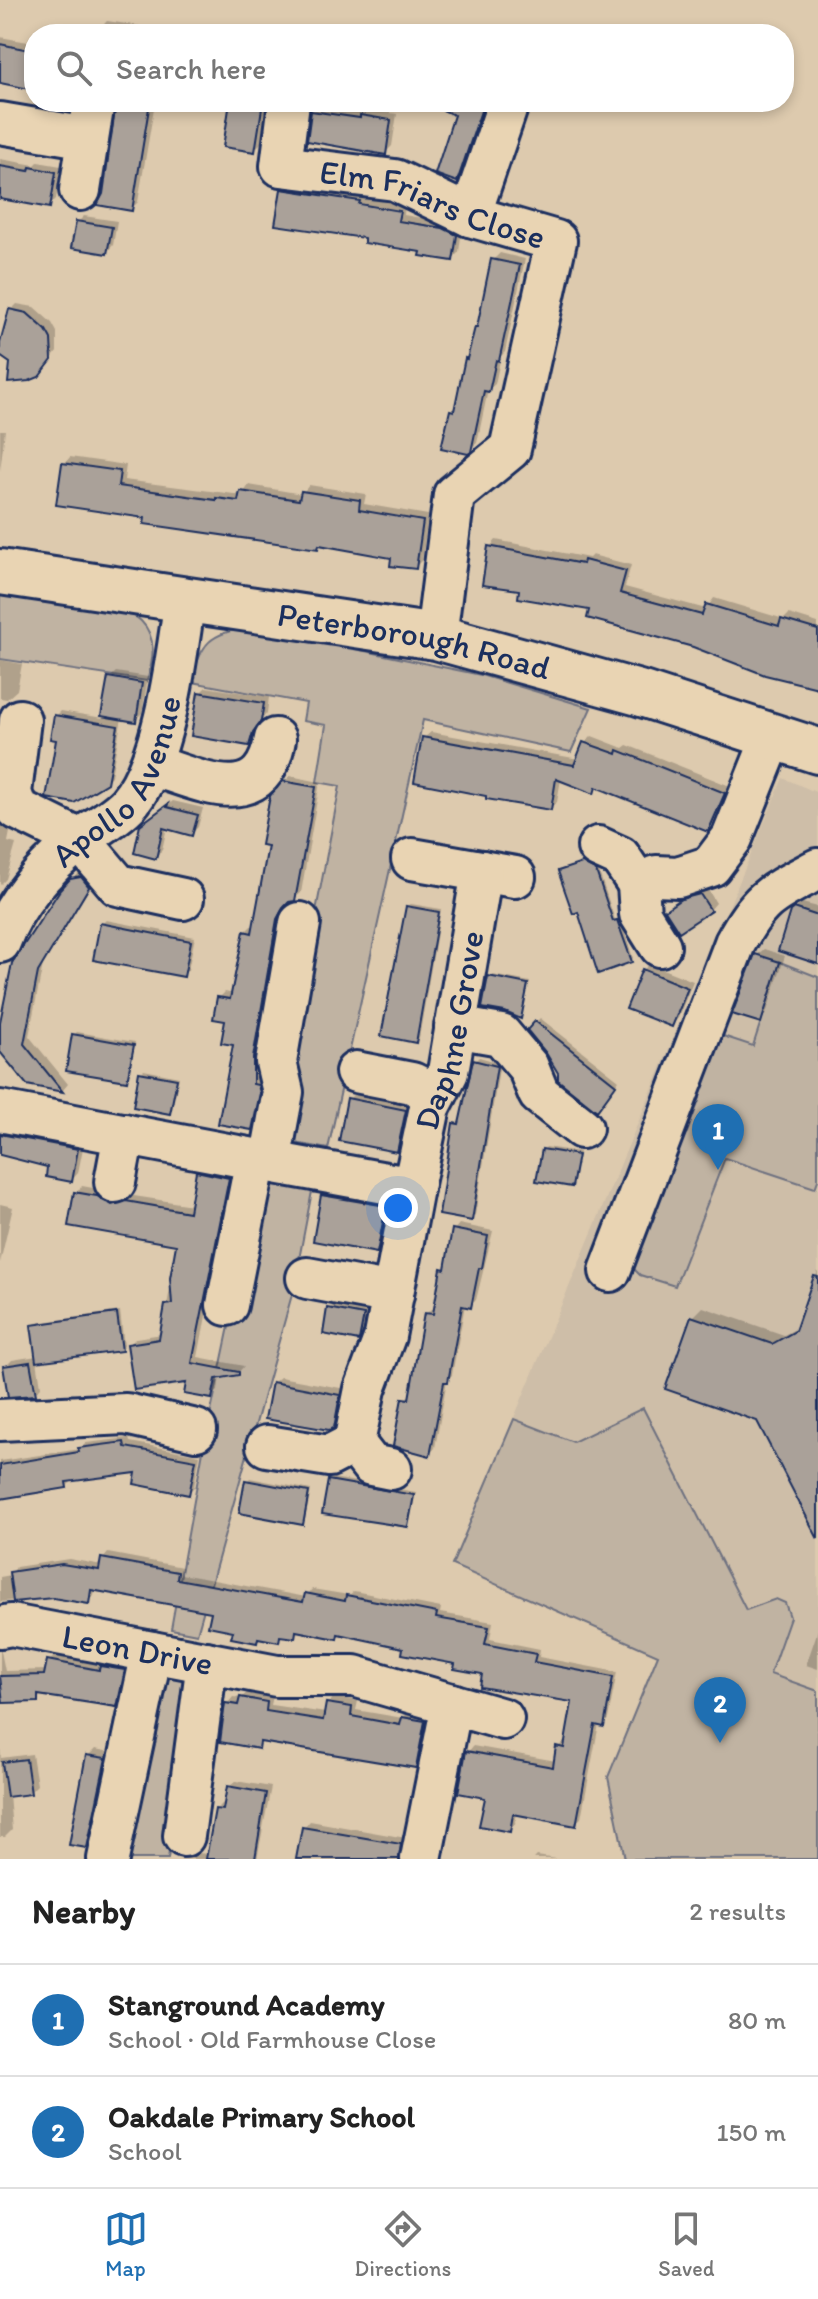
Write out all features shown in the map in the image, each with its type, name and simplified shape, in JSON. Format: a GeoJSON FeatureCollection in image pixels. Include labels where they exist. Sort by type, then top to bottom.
{"type":"FeatureCollection","features":[{"type":"Feature","properties":{"kind":"main road","name":"Peterborough Road"},"geometry":{"type":"LineString","coordinates":[[0,572],[436,637],[639,693],[818,751]]}},
{"type":"Feature","properties":{"kind":"street","name":"Elm Friars Close"},"geometry":{"type":"LineString","coordinates":[[288,112],[281,166],[395,180],[470,216],[556,241],[510,449],[454,495],[436,637]]}},
{"type":"Feature","properties":{"kind":"street"},"geometry":{"type":"LineString","coordinates":[[470,216],[505,112]]}},
{"type":"Feature","properties":{"kind":"street"},"geometry":{"type":"LineString","coordinates":[[0,123],[91,120],[80,190]]}},
{"type":"Feature","properties":{"kind":"street","name":"Apollo Avenue"},"geometry":{"type":"LineString","coordinates":[[0,942],[4,930],[40,875],[128,804],[151,765],[174,669],[185,598]]}},
{"type":"Feature","properties":{"kind":"street"},"geometry":{"type":"LineString","coordinates":[[20,720],[11,793],[17,809],[80,840],[118,885],[183,899]]}},
{"type":"Feature","properties":{"kind":"street"},"geometry":{"type":"LineString","coordinates":[[638,884],[656,876],[678,877],[711,866],[732,838],[772,738]]}},
{"type":"Feature","properties":{"kind":"street"},"geometry":{"type":"LineString","coordinates":[[151,765],[226,787],[244,786],[259,776],[272,761],[275,739]]}},
{"type":"Feature","properties":{"kind":"street"},"geometry":{"type":"LineString","coordinates":[[598,847],[620,857],[638,884],[640,914],[660,946]]}},
{"type":"Feature","properties":{"kind":"street","name":"Daphne Grove"},"geometry":{"type":"LineString","coordinates":[[354,1443],[365,1389],[385,1336],[430,1107],[448,1072],[455,1027],[499,874],[412,859]]}},
{"type":"Feature","properties":{"kind":"street"},"geometry":{"type":"LineString","coordinates":[[610,1271],[735,943],[751,912],[771,894],[818,869]]}},
{"type":"Feature","properties":{"kind":"street"},"geometry":{"type":"LineString","coordinates":[[227,1305],[283,1092],[276,1062],[300,923]]}},
{"type":"Feature","properties":{"kind":"street"},"geometry":{"type":"LineString","coordinates":[[455,1027],[501,1035],[528,1067],[539,1094],[582,1128]]}},
{"type":"Feature","properties":{"kind":"street"},"geometry":{"type":"LineString","coordinates":[[356,1072],[412,1083],[436,1095]]}},
{"type":"Feature","properties":{"kind":"street"},"geometry":{"type":"LineString","coordinates":[[0,1111],[413,1188]]}},
{"type":"Feature","properties":{"kind":"street"},"geometry":{"type":"LineString","coordinates":[[115,1182],[124,1134]]}},
{"type":"Feature","properties":{"kind":"street"},"geometry":{"type":"LineString","coordinates":[[307,1278],[393,1294]]}},
{"type":"Feature","properties":{"kind":"street"},"geometry":{"type":"LineString","coordinates":[[0,1420],[126,1414],[196,1430]]}},
{"type":"Feature","properties":{"kind":"street"},"geometry":{"type":"LineString","coordinates":[[267,1446],[329,1456],[354,1443],[371,1465],[391,1469]]}},
{"type":"Feature","properties":{"kind":"street","name":"Leon Drive"},"geometry":{"type":"LineString","coordinates":[[0,1627],[11,1625],[277,1676],[354,1676],[503,1719]]}},
{"type":"Feature","properties":{"kind":"street"},"geometry":{"type":"LineString","coordinates":[[108,1859],[152,1652]]}},
{"type":"Feature","properties":{"kind":"street"},"geometry":{"type":"LineString","coordinates":[[184,1836],[207,1662]]}},
{"type":"Feature","properties":{"kind":"street"},"geometry":{"type":"LineString","coordinates":[[421,1859],[452,1704]]}},
{"type":"Feature","properties":{"kind":"shaded area"},"geometry":{"type":"Polygon","coordinates":[[[0,591],[96,604],[130,614],[141,621],[152,642],[147,681],[0,659],[0,591]]]}},
{"type":"Feature","properties":{"kind":"shaded area"},"geometry":{"type":"Polygon","coordinates":[[[249,627],[481,675],[591,708],[571,752],[423,720],[328,1149],[284,1141],[288,1057],[340,786],[317,782],[326,725],[303,721],[306,703],[192,682],[199,658],[209,642],[225,633],[249,627]]]}},
{"type":"Feature","properties":{"kind":"shaded area"},"geometry":{"type":"Polygon","coordinates":[[[783,778],[818,793],[818,1859],[625,1859],[608,1777],[658,1655],[452,1565],[783,778]]]}},
{"type":"Feature","properties":{"kind":"shaded area"},"geometry":{"type":"Polygon","coordinates":[[[780,962],[818,977],[818,1180],[815,1188],[725,1158],[675,1286],[640,1275],[631,1266],[671,1145],[687,1133],[700,1098],[697,1079],[714,1033],[753,1046],[780,962]]]}},
{"type":"Feature","properties":{"kind":"shaded area"},"geometry":{"type":"Polygon","coordinates":[[[261,1175],[313,1186],[293,1291],[197,1634],[171,1629],[204,1445],[261,1175]]]}},
{"type":"Feature","properties":{"kind":"shaded area"},"geometry":{"type":"Polygon","coordinates":[[[643,1408],[746,1610],[776,1599],[785,1603],[790,1617],[770,1674],[818,1691],[818,1859],[625,1859],[608,1777],[658,1655],[452,1565],[514,1419],[573,1442],[643,1408]]]}},
{"type":"Feature","properties":{"kind":"shaded area"},"geometry":{"type":"Polygon","coordinates":[[[159,1670],[193,1678],[168,1859],[119,1859],[159,1670]]]}},
{"type":"Feature","properties":{"kind":"building"},"geometry":{"type":"Polygon","coordinates":[[[0,44],[24,49],[24,88],[0,83],[0,44]]]}},
{"type":"Feature","properties":{"kind":"building"},"geometry":{"type":"Polygon","coordinates":[[[115,112],[148,112],[132,211],[97,205],[103,194],[115,112]]]}},
{"type":"Feature","properties":{"kind":"building"},"geometry":{"type":"Polygon","coordinates":[[[228,112],[261,112],[255,152],[223,147],[228,112]]]}},
{"type":"Feature","properties":{"kind":"building"},"geometry":{"type":"Polygon","coordinates":[[[311,112],[391,120],[386,155],[307,141],[311,112]]]}},
{"type":"Feature","properties":{"kind":"building"},"geometry":{"type":"Polygon","coordinates":[[[447,112],[481,112],[457,182],[435,174],[454,115],[447,112]]]}},
{"type":"Feature","properties":{"kind":"building"},"geometry":{"type":"Polygon","coordinates":[[[0,166],[56,172],[50,208],[0,199],[0,166]]]}},
{"type":"Feature","properties":{"kind":"building"},"geometry":{"type":"Polygon","coordinates":[[[281,189],[360,201],[359,204],[400,211],[398,221],[443,228],[457,235],[453,261],[420,256],[421,252],[364,243],[364,238],[275,225],[281,189]]]}},
{"type":"Feature","properties":{"kind":"building"},"geometry":{"type":"Polygon","coordinates":[[[76,221],[112,227],[107,254],[71,248],[76,221]]]}},
{"type":"Feature","properties":{"kind":"building"},"geometry":{"type":"Polygon","coordinates":[[[491,259],[520,265],[499,361],[496,360],[489,392],[484,391],[471,452],[468,454],[441,448],[450,410],[454,411],[465,358],[477,327],[491,259]]]}},
{"type":"Feature","properties":{"kind":"building"},"geometry":{"type":"Polygon","coordinates":[[[9,309],[27,313],[46,330],[51,339],[52,360],[39,377],[29,381],[8,383],[10,363],[0,356],[0,343],[9,309]]]}},
{"type":"Feature","properties":{"kind":"building"},"geometry":{"type":"Polygon","coordinates":[[[62,463],[120,471],[118,486],[216,500],[238,501],[240,491],[299,500],[301,491],[360,500],[359,510],[423,521],[416,569],[390,566],[391,558],[319,545],[318,549],[144,524],[145,518],[56,505],[62,463]]]}},
{"type":"Feature","properties":{"kind":"building"},"geometry":{"type":"Polygon","coordinates":[[[488,546],[583,564],[584,560],[626,571],[620,593],[702,615],[706,604],[779,626],[781,619],[818,630],[818,688],[765,675],[693,647],[587,618],[589,610],[518,598],[519,590],[482,585],[488,546]]]}},
{"type":"Feature","properties":{"kind":"building"},"geometry":{"type":"Polygon","coordinates":[[[108,677],[142,683],[136,722],[101,716],[108,677]]]}},
{"type":"Feature","properties":{"kind":"building"},"geometry":{"type":"Polygon","coordinates":[[[198,692],[264,703],[261,721],[253,732],[249,746],[191,736],[198,692]]]}},
{"type":"Feature","properties":{"kind":"building"},"geometry":{"type":"Polygon","coordinates":[[[54,715],[118,726],[107,783],[74,803],[46,798],[56,740],[50,739],[54,715]]]}},
{"type":"Feature","properties":{"kind":"building"},"geometry":{"type":"Polygon","coordinates":[[[422,737],[574,765],[583,742],[617,754],[618,750],[725,793],[708,832],[596,787],[594,794],[556,779],[551,810],[486,799],[486,796],[414,782],[422,737]]]}},
{"type":"Feature","properties":{"kind":"building"},"geometry":{"type":"Polygon","coordinates":[[[282,781],[316,787],[295,901],[283,908],[277,919],[253,1058],[253,1084],[258,1085],[260,1093],[252,1130],[218,1124],[233,1045],[221,1043],[225,1021],[213,1019],[217,997],[230,999],[244,931],[252,933],[268,846],[261,845],[270,796],[282,781]]]}},
{"type":"Feature","properties":{"kind":"building"},"geometry":{"type":"Polygon","coordinates":[[[168,804],[167,807],[198,815],[192,836],[163,828],[156,859],[134,853],[140,825],[168,804]]]}},
{"type":"Feature","properties":{"kind":"building"},"geometry":{"type":"Polygon","coordinates":[[[582,863],[596,871],[613,921],[617,920],[632,962],[598,974],[578,912],[573,914],[558,871],[582,863]]]}},
{"type":"Feature","properties":{"kind":"building"},"geometry":{"type":"Polygon","coordinates":[[[81,877],[89,887],[38,972],[24,1044],[63,1092],[27,1085],[0,1052],[0,1022],[12,963],[60,890],[70,879],[81,877]]]}},
{"type":"Feature","properties":{"kind":"building"},"geometry":{"type":"Polygon","coordinates":[[[700,894],[711,911],[679,932],[665,910],[681,899],[700,894]]]}},
{"type":"Feature","properties":{"kind":"building"},"geometry":{"type":"Polygon","coordinates":[[[406,906],[439,912],[416,1043],[381,1036],[406,906]]]}},
{"type":"Feature","properties":{"kind":"building"},"geometry":{"type":"Polygon","coordinates":[[[794,908],[818,916],[818,964],[778,951],[790,911],[794,908]]]}},
{"type":"Feature","properties":{"kind":"building"},"geometry":{"type":"Polygon","coordinates":[[[100,923],[191,941],[184,977],[93,960],[100,923]]]}},
{"type":"Feature","properties":{"kind":"building"},"geometry":{"type":"Polygon","coordinates":[[[755,954],[780,962],[761,1023],[732,1014],[755,954]]]}},
{"type":"Feature","properties":{"kind":"building"},"geometry":{"type":"Polygon","coordinates":[[[642,969],[688,988],[672,1027],[626,1009],[642,969]]]}},
{"type":"Feature","properties":{"kind":"building"},"geometry":{"type":"Polygon","coordinates":[[[488,976],[528,984],[521,1019],[482,1008],[488,976]]]}},
{"type":"Feature","properties":{"kind":"building"},"geometry":{"type":"Polygon","coordinates":[[[535,1021],[616,1085],[597,1111],[558,1080],[558,1073],[546,1053],[527,1030],[535,1021]]]}},
{"type":"Feature","properties":{"kind":"building"},"geometry":{"type":"Polygon","coordinates":[[[72,1034],[134,1045],[127,1081],[66,1071],[72,1034]]]}},
{"type":"Feature","properties":{"kind":"building"},"geometry":{"type":"Polygon","coordinates":[[[473,1060],[497,1066],[472,1221],[439,1215],[453,1123],[459,1124],[473,1060]]]}},
{"type":"Feature","properties":{"kind":"building"},"geometry":{"type":"Polygon","coordinates":[[[139,1072],[177,1079],[170,1114],[133,1107],[139,1072]]]}},
{"type":"Feature","properties":{"kind":"building"},"geometry":{"type":"Polygon","coordinates":[[[347,1098],[406,1110],[397,1152],[339,1141],[347,1098]]]}},
{"type":"Feature","properties":{"kind":"building"},"geometry":{"type":"Polygon","coordinates":[[[0,1134],[78,1149],[72,1182],[46,1177],[47,1167],[0,1155],[0,1134]]]}},
{"type":"Feature","properties":{"kind":"building"},"geometry":{"type":"Polygon","coordinates":[[[542,1149],[578,1155],[572,1187],[536,1181],[542,1149]]]}},
{"type":"Feature","properties":{"kind":"building"},"geometry":{"type":"Polygon","coordinates":[[[196,1171],[229,1178],[192,1363],[239,1372],[239,1375],[216,1379],[212,1399],[184,1394],[186,1383],[134,1390],[127,1344],[159,1339],[165,1305],[172,1304],[170,1278],[176,1245],[68,1226],[74,1192],[97,1196],[112,1205],[126,1201],[189,1212],[196,1171]]]}},
{"type":"Feature","properties":{"kind":"building"},"geometry":{"type":"Polygon","coordinates":[[[321,1195],[386,1206],[377,1253],[313,1241],[321,1195]]]}},
{"type":"Feature","properties":{"kind":"building"},"geometry":{"type":"Polygon","coordinates":[[[452,1229],[488,1236],[471,1308],[462,1306],[430,1456],[393,1446],[402,1398],[409,1399],[424,1313],[433,1314],[452,1229]]]}},
{"type":"Feature","properties":{"kind":"building"},"geometry":{"type":"Polygon","coordinates":[[[814,1276],[818,1277],[818,1539],[757,1421],[665,1389],[691,1316],[772,1344],[795,1331],[814,1276]]]}},
{"type":"Feature","properties":{"kind":"building"},"geometry":{"type":"Polygon","coordinates":[[[327,1308],[364,1315],[359,1341],[323,1334],[327,1308]]]}},
{"type":"Feature","properties":{"kind":"building"},"geometry":{"type":"Polygon","coordinates":[[[117,1313],[122,1351],[36,1362],[31,1325],[117,1313]]]}},
{"type":"Feature","properties":{"kind":"building"},"geometry":{"type":"Polygon","coordinates":[[[30,1362],[36,1395],[8,1397],[3,1366],[30,1362]]]}},
{"type":"Feature","properties":{"kind":"building"},"geometry":{"type":"Polygon","coordinates":[[[272,1382],[340,1395],[334,1428],[329,1430],[265,1419],[272,1382]]]}},
{"type":"Feature","properties":{"kind":"building"},"geometry":{"type":"Polygon","coordinates":[[[124,1442],[125,1447],[196,1460],[189,1495],[134,1484],[136,1473],[66,1482],[67,1488],[0,1499],[0,1465],[79,1452],[78,1448],[124,1442]]]}},
{"type":"Feature","properties":{"kind":"building"},"geometry":{"type":"Polygon","coordinates":[[[245,1480],[309,1492],[303,1525],[239,1513],[245,1480]]]}},
{"type":"Feature","properties":{"kind":"building"},"geometry":{"type":"Polygon","coordinates":[[[328,1480],[414,1495],[408,1527],[322,1514],[328,1480]]]}},
{"type":"Feature","properties":{"kind":"building"},"geometry":{"type":"Polygon","coordinates":[[[101,1558],[178,1572],[177,1579],[303,1602],[305,1593],[345,1601],[346,1595],[437,1613],[436,1618],[489,1627],[485,1644],[536,1654],[534,1662],[613,1677],[604,1727],[595,1725],[576,1826],[513,1814],[510,1832],[479,1826],[485,1798],[458,1793],[466,1751],[553,1767],[556,1746],[564,1748],[572,1702],[480,1687],[482,1674],[454,1669],[455,1664],[402,1654],[403,1648],[338,1634],[337,1639],[296,1631],[295,1638],[280,1636],[279,1642],[258,1638],[257,1643],[231,1638],[233,1631],[208,1626],[211,1612],[91,1590],[89,1604],[53,1598],[13,1602],[9,1572],[62,1564],[99,1570],[101,1558]]]}},
{"type":"Feature","properties":{"kind":"building"},"geometry":{"type":"Polygon","coordinates":[[[47,1660],[99,1670],[100,1666],[125,1670],[117,1707],[38,1695],[38,1702],[3,1703],[0,1676],[44,1675],[47,1660]]]}},
{"type":"Feature","properties":{"kind":"building"},"geometry":{"type":"Polygon","coordinates":[[[240,1697],[267,1702],[266,1711],[323,1720],[326,1703],[352,1707],[351,1716],[400,1725],[402,1717],[425,1721],[416,1768],[260,1742],[259,1749],[220,1742],[225,1703],[238,1705],[240,1697]]]}},
{"type":"Feature","properties":{"kind":"building"},"geometry":{"type":"Polygon","coordinates":[[[86,1755],[106,1758],[87,1848],[69,1845],[86,1755]]]}},
{"type":"Feature","properties":{"kind":"building"},"geometry":{"type":"Polygon","coordinates":[[[26,1759],[31,1794],[7,1797],[2,1762],[26,1759]]]}},
{"type":"Feature","properties":{"kind":"building"},"geometry":{"type":"Polygon","coordinates":[[[227,1786],[266,1793],[255,1859],[206,1859],[215,1809],[223,1810],[227,1786]]]}},
{"type":"Feature","properties":{"kind":"building"},"geometry":{"type":"Polygon","coordinates":[[[302,1827],[401,1844],[399,1859],[296,1859],[302,1827]]]}},
{"type":"Feature","properties":{"kind":"place","name":"Stanground Academy"},"geometry":{"type":"Point","coordinates":[718,1170]}},
{"type":"Feature","properties":{"kind":"place","name":"Oakdale Primary School"},"geometry":{"type":"Point","coordinates":[720,1743]}}]}
